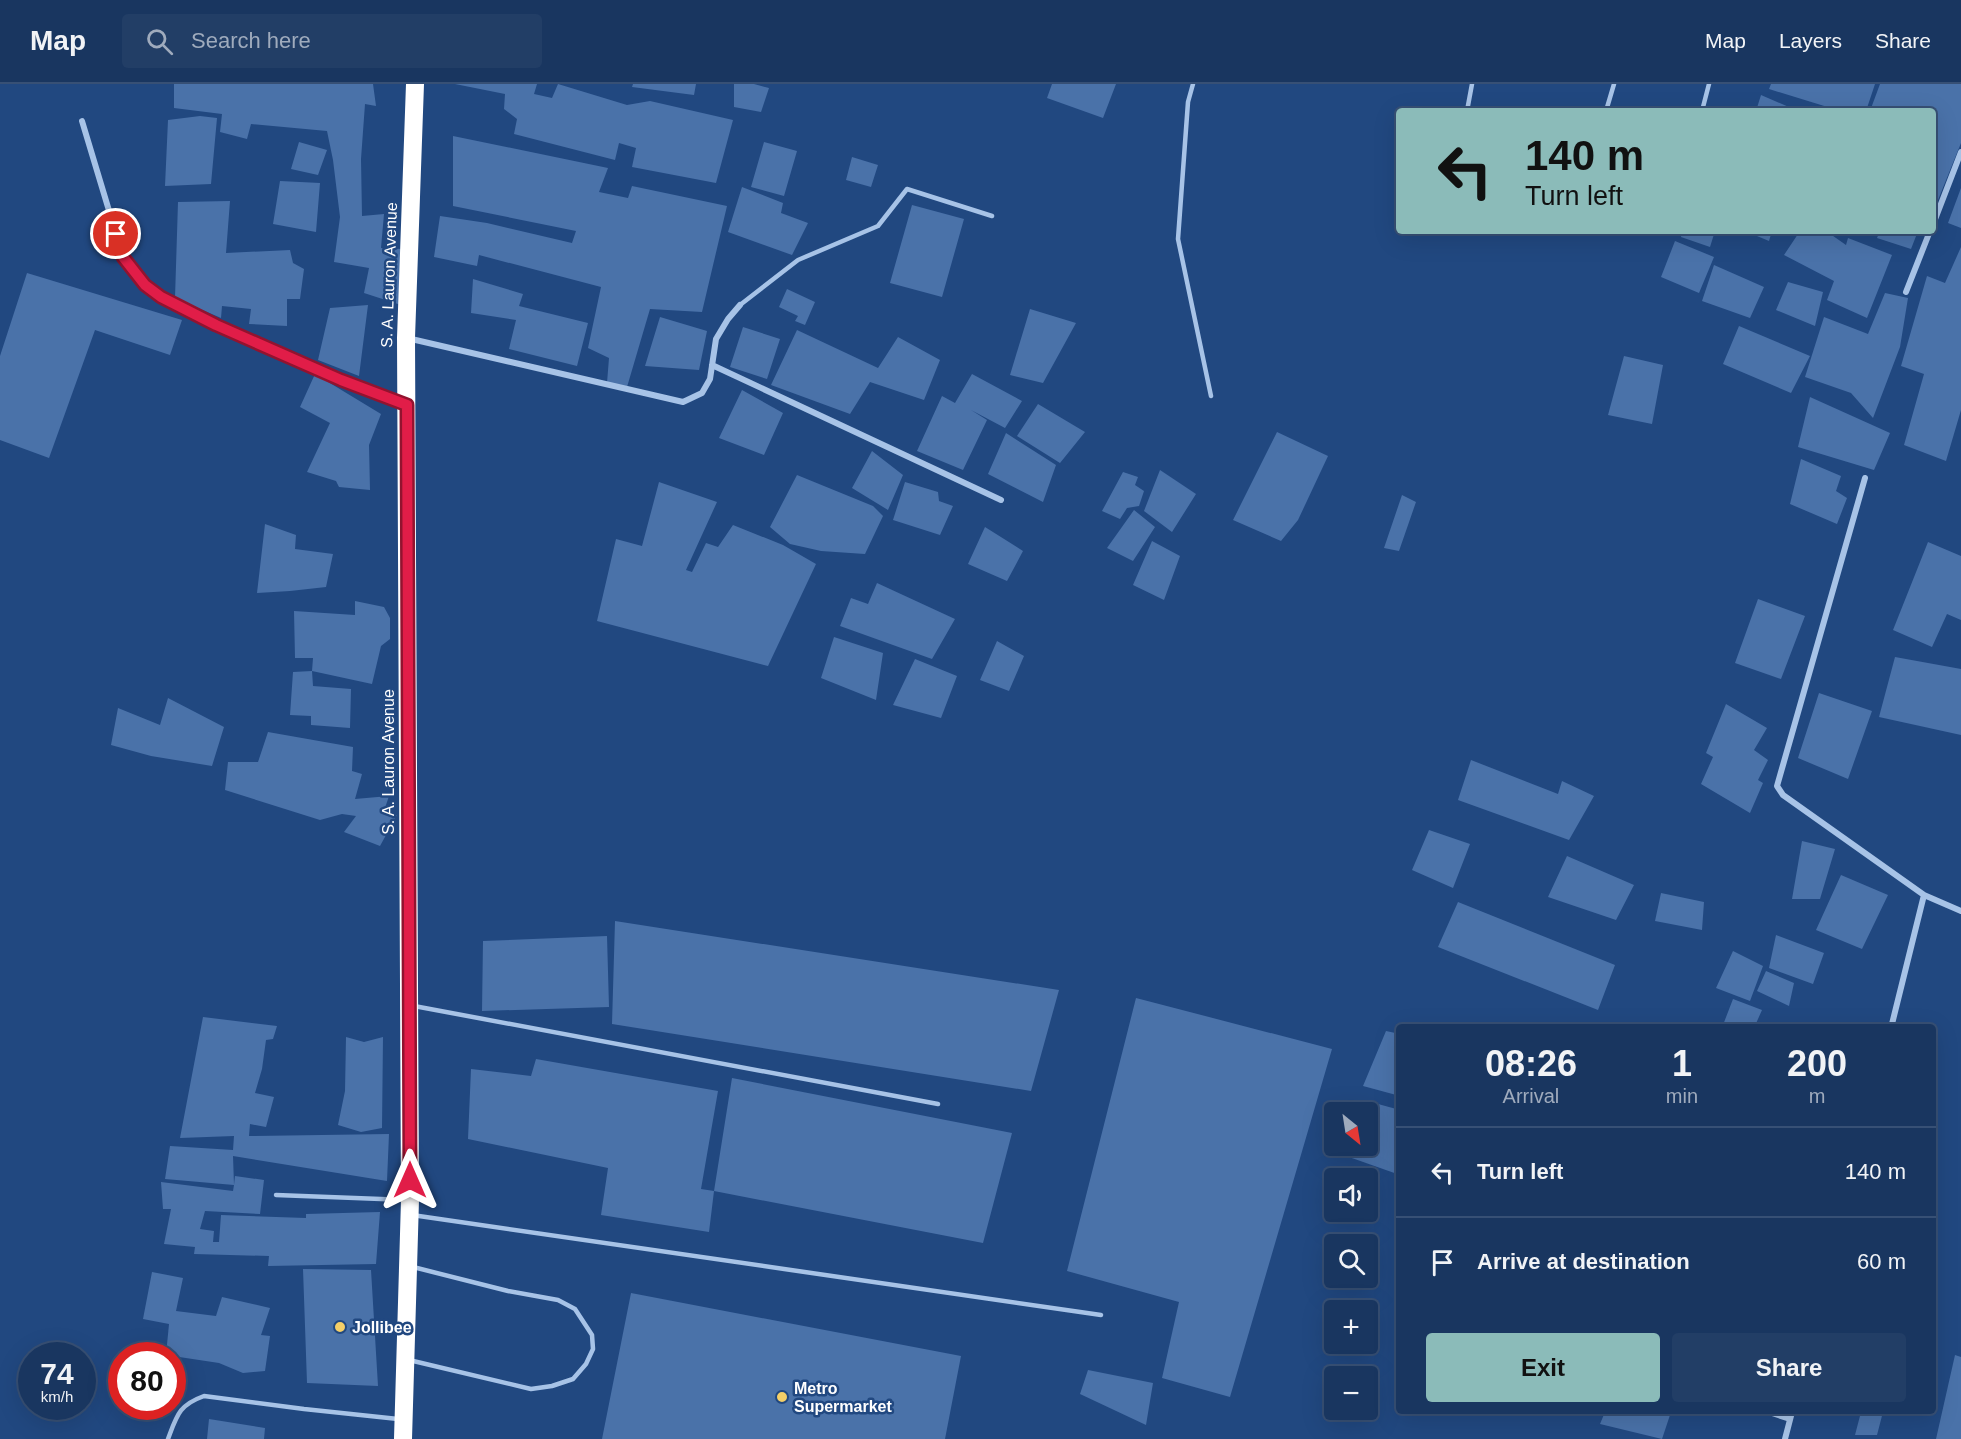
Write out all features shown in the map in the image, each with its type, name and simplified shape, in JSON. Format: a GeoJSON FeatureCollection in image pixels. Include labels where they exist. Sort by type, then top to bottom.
{"type":"FeatureCollection","features":[{"type":"Feature","properties":{"kind":"highway","name":"S. A. Lauron Avenue"},"geometry":{"type":"LineString","coordinates":[[403,1439],[410,1207],[406,338],[415,84]]}},
{"type":"Feature","properties":{"kind":"street"},"geometry":{"type":"LineString","coordinates":[[82,121],[123,257],[145,285],[161,297],[216,325],[341,380],[407,405]]}},
{"type":"Feature","properties":{"kind":"street"},"geometry":{"type":"LineString","coordinates":[[1936,217],[1961,152]]}},
{"type":"Feature","properties":{"kind":"street"},"geometry":{"type":"LineString","coordinates":[[1906,292],[1929,234]]}},
{"type":"Feature","properties":{"kind":"street"},"geometry":{"type":"LineString","coordinates":[[406,338],[683,402],[702,393],[710,379],[716,339],[740,305]]}},
{"type":"Feature","properties":{"kind":"street"},"geometry":{"type":"LineString","coordinates":[[712,365],[1001,500]]}},
{"type":"Feature","properties":{"kind":"street"},"geometry":{"type":"LineString","coordinates":[[1865,478],[1777,786],[1783,795],[1924,895],[1961,911]]}},
{"type":"Feature","properties":{"kind":"street"},"geometry":{"type":"LineString","coordinates":[[1892,1024],[1924,895]]}},
{"type":"Feature","properties":{"kind":"street"},"geometry":{"type":"LineString","coordinates":[[1785,1439],[1791,1415]]}},
{"type":"Feature","properties":{"kind":"lane"},"geometry":{"type":"LineString","coordinates":[[1193,84],[1188,102],[1178,239],[1211,396]]}},
{"type":"Feature","properties":{"kind":"lane"},"geometry":{"type":"LineString","coordinates":[[1468,108],[1472,84]]}},
{"type":"Feature","properties":{"kind":"lane"},"geometry":{"type":"LineString","coordinates":[[1607,108],[1614,84]]}},
{"type":"Feature","properties":{"kind":"lane"},"geometry":{"type":"LineString","coordinates":[[1703,108],[1709,84]]}},
{"type":"Feature","properties":{"kind":"lane"},"geometry":{"type":"LineString","coordinates":[[740,305],[798,260],[878,226],[907,189],[992,216]]}},
{"type":"Feature","properties":{"kind":"lane"},"geometry":{"type":"LineString","coordinates":[[409,1005],[938,1104]]}},
{"type":"Feature","properties":{"kind":"lane"},"geometry":{"type":"LineString","coordinates":[[276,1195],[410,1207],[1101,1316]]}},
{"type":"Feature","properties":{"kind":"lane"},"geometry":{"type":"LineString","coordinates":[[404,1358],[531,1389],[552,1386],[573,1379],[586,1364],[593,1349],[592,1335],[575,1309],[558,1300],[508,1291],[408,1265]]}},
{"type":"Feature","properties":{"kind":"lane"},"geometry":{"type":"LineString","coordinates":[[168,1439],[178,1413],[190,1401],[204,1396],[403,1419]]}},
{"type":"Feature","properties":{"kind":"building"},"geometry":{"type":"Polygon","coordinates":[[[174,84],[373,84],[376,106],[365,104],[361,159],[362,216],[384,214],[381,248],[402,249],[401,305],[364,293],[369,268],[334,262],[340,217],[327,131],[251,124],[247,139],[220,132],[222,114],[174,108],[174,84]]]}},
{"type":"Feature","properties":{"kind":"building"},"geometry":{"type":"Polygon","coordinates":[[[455,84],[537,84],[534,94],[552,98],[558,84],[627,105],[650,101],[733,120],[716,183],[632,167],[636,148],[619,143],[615,160],[514,134],[517,119],[504,109],[505,94],[455,84]]]}},
{"type":"Feature","properties":{"kind":"building"},"geometry":{"type":"Polygon","coordinates":[[[633,84],[696,84],[694,95],[632,87],[633,84]]]}},
{"type":"Feature","properties":{"kind":"building"},"geometry":{"type":"Polygon","coordinates":[[[734,84],[754,84],[769,88],[761,112],[734,107],[734,84]]]}},
{"type":"Feature","properties":{"kind":"building"},"geometry":{"type":"Polygon","coordinates":[[[1052,84],[1116,84],[1103,118],[1047,98],[1052,84]]]}},
{"type":"Feature","properties":{"kind":"building"},"geometry":{"type":"Polygon","coordinates":[[[1771,84],[1875,84],[1867,108],[1831,108],[1769,89],[1771,84]]]}},
{"type":"Feature","properties":{"kind":"building"},"geometry":{"type":"Polygon","coordinates":[[[1880,84],[1961,84],[1961,143],[1936,205],[1936,108],[1871,108],[1880,84]]]}},
{"type":"Feature","properties":{"kind":"building"},"geometry":{"type":"Polygon","coordinates":[[[1761,95],[1791,108],[1757,108],[1761,95]]]}},
{"type":"Feature","properties":{"kind":"building"},"geometry":{"type":"Polygon","coordinates":[[[200,116],[217,118],[211,184],[165,186],[168,120],[200,116]]]}},
{"type":"Feature","properties":{"kind":"building"},"geometry":{"type":"Polygon","coordinates":[[[453,136],[608,168],[599,192],[628,198],[632,186],[727,206],[702,312],[650,309],[627,387],[607,383],[609,358],[588,348],[601,287],[479,255],[477,266],[434,257],[440,216],[487,223],[572,243],[576,231],[453,206],[453,136]]]}},
{"type":"Feature","properties":{"kind":"building"},"geometry":{"type":"Polygon","coordinates":[[[299,142],[327,150],[318,175],[291,169],[299,142]]]}},
{"type":"Feature","properties":{"kind":"building"},"geometry":{"type":"Polygon","coordinates":[[[764,142],[797,151],[784,196],[751,187],[764,142]]]}},
{"type":"Feature","properties":{"kind":"building"},"geometry":{"type":"Polygon","coordinates":[[[852,157],[878,165],[871,187],[846,180],[852,157]]]}},
{"type":"Feature","properties":{"kind":"building"},"geometry":{"type":"Polygon","coordinates":[[[280,181],[320,183],[316,232],[273,224],[280,181]]]}},
{"type":"Feature","properties":{"kind":"building"},"geometry":{"type":"Polygon","coordinates":[[[742,187],[783,203],[781,213],[808,223],[792,255],[728,232],[742,187]]]}},
{"type":"Feature","properties":{"kind":"building"},"geometry":{"type":"Polygon","coordinates":[[[1961,188],[1961,228],[1948,223],[1961,188]]]}},
{"type":"Feature","properties":{"kind":"building"},"geometry":{"type":"Polygon","coordinates":[[[230,201],[226,253],[290,250],[293,263],[304,269],[300,299],[287,299],[287,326],[249,324],[251,309],[222,306],[221,318],[175,298],[178,202],[230,201]]]}},
{"type":"Feature","properties":{"kind":"building"},"geometry":{"type":"Polygon","coordinates":[[[912,205],[964,219],[942,297],[890,283],[912,205]]]}},
{"type":"Feature","properties":{"kind":"building"},"geometry":{"type":"Polygon","coordinates":[[[1682,234],[1714,234],[1710,247],[1681,237],[1682,234]]]}},
{"type":"Feature","properties":{"kind":"building"},"geometry":{"type":"Polygon","coordinates":[[[1752,234],[1771,234],[1769,241],[1752,234]]]}},
{"type":"Feature","properties":{"kind":"building"},"geometry":{"type":"Polygon","coordinates":[[[1798,234],[1830,234],[1846,245],[1848,238],[1892,255],[1867,318],[1827,300],[1834,281],[1784,255],[1798,234]]]}},
{"type":"Feature","properties":{"kind":"building"},"geometry":{"type":"Polygon","coordinates":[[[1879,234],[1917,234],[1911,249],[1877,238],[1879,234]]]}},
{"type":"Feature","properties":{"kind":"building"},"geometry":{"type":"Polygon","coordinates":[[[1675,241],[1714,257],[1699,293],[1661,277],[1675,241]]]}},
{"type":"Feature","properties":{"kind":"building"},"geometry":{"type":"Polygon","coordinates":[[[1961,247],[1961,410],[1946,461],[1904,445],[1924,374],[1901,366],[1927,276],[1945,283],[1961,247]]]}},
{"type":"Feature","properties":{"kind":"building"},"geometry":{"type":"Polygon","coordinates":[[[1714,265],[1764,287],[1750,318],[1702,301],[1714,265]]]}},
{"type":"Feature","properties":{"kind":"building"},"geometry":{"type":"Polygon","coordinates":[[[27,273],[182,320],[170,355],[95,330],[49,458],[0,440],[0,356],[27,273]]]}},
{"type":"Feature","properties":{"kind":"building"},"geometry":{"type":"Polygon","coordinates":[[[473,279],[523,294],[519,306],[588,323],[577,366],[509,349],[516,320],[471,313],[473,279]]]}},
{"type":"Feature","properties":{"kind":"building"},"geometry":{"type":"Polygon","coordinates":[[[1788,282],[1823,292],[1815,326],[1776,310],[1788,282]]]}},
{"type":"Feature","properties":{"kind":"building"},"geometry":{"type":"Polygon","coordinates":[[[787,289],[815,302],[805,325],[795,321],[798,316],[779,307],[787,289]]]}},
{"type":"Feature","properties":{"kind":"building"},"geometry":{"type":"Polygon","coordinates":[[[1885,293],[1908,298],[1900,347],[1873,418],[1851,393],[1805,377],[1824,317],[1868,334],[1885,293]]]}},
{"type":"Feature","properties":{"kind":"building"},"geometry":{"type":"Polygon","coordinates":[[[368,305],[359,376],[318,360],[330,308],[368,305]]]}},
{"type":"Feature","properties":{"kind":"building"},"geometry":{"type":"Polygon","coordinates":[[[1030,309],[1076,323],[1043,383],[1010,375],[1030,309]]]}},
{"type":"Feature","properties":{"kind":"building"},"geometry":{"type":"Polygon","coordinates":[[[660,317],[707,331],[699,370],[645,366],[660,317]]]}},
{"type":"Feature","properties":{"kind":"building"},"geometry":{"type":"Polygon","coordinates":[[[1739,326],[1810,356],[1791,393],[1723,364],[1739,326]]]}},
{"type":"Feature","properties":{"kind":"building"},"geometry":{"type":"Polygon","coordinates":[[[743,327],[780,339],[767,379],[730,367],[743,327]]]}},
{"type":"Feature","properties":{"kind":"building"},"geometry":{"type":"Polygon","coordinates":[[[797,330],[878,368],[898,337],[940,360],[924,400],[870,382],[850,414],[771,385],[797,330]]]}},
{"type":"Feature","properties":{"kind":"building"},"geometry":{"type":"Polygon","coordinates":[[[1624,356],[1663,365],[1652,424],[1608,415],[1624,356]]]}},
{"type":"Feature","properties":{"kind":"building"},"geometry":{"type":"Polygon","coordinates":[[[315,374],[381,414],[369,445],[370,490],[339,487],[336,481],[307,472],[330,423],[300,407],[315,374]]]}},
{"type":"Feature","properties":{"kind":"building"},"geometry":{"type":"Polygon","coordinates":[[[972,374],[1022,401],[1005,428],[971,410],[987,420],[963,470],[917,451],[942,396],[955,403],[972,374]]]}},
{"type":"Feature","properties":{"kind":"building"},"geometry":{"type":"Polygon","coordinates":[[[742,390],[783,413],[764,455],[719,438],[742,390]]]}},
{"type":"Feature","properties":{"kind":"building"},"geometry":{"type":"Polygon","coordinates":[[[1810,397],[1890,433],[1874,470],[1798,447],[1810,397]]]}},
{"type":"Feature","properties":{"kind":"building"},"geometry":{"type":"Polygon","coordinates":[[[1038,404],[1085,432],[1060,463],[1017,436],[1038,404]]]}},
{"type":"Feature","properties":{"kind":"building"},"geometry":{"type":"Polygon","coordinates":[[[1277,432],[1328,456],[1298,520],[1281,541],[1233,520],[1277,432]]]}},
{"type":"Feature","properties":{"kind":"building"},"geometry":{"type":"Polygon","coordinates":[[[1006,433],[1056,465],[1043,502],[988,474],[1006,433]]]}},
{"type":"Feature","properties":{"kind":"building"},"geometry":{"type":"Polygon","coordinates":[[[872,451],[903,475],[888,510],[852,488],[872,451]]]}},
{"type":"Feature","properties":{"kind":"building"},"geometry":{"type":"Polygon","coordinates":[[[1801,459],[1841,476],[1836,491],[1847,498],[1837,524],[1790,504],[1801,459]]]}},
{"type":"Feature","properties":{"kind":"building"},"geometry":{"type":"Polygon","coordinates":[[[1160,470],[1196,494],[1172,532],[1144,511],[1160,470]]]}},
{"type":"Feature","properties":{"kind":"building"},"geometry":{"type":"Polygon","coordinates":[[[1123,472],[1138,477],[1135,485],[1144,491],[1139,506],[1127,508],[1120,519],[1102,511],[1123,472]]]}},
{"type":"Feature","properties":{"kind":"building"},"geometry":{"type":"Polygon","coordinates":[[[797,475],[873,506],[883,516],[865,554],[821,551],[790,544],[770,527],[797,475]]]}},
{"type":"Feature","properties":{"kind":"building"},"geometry":{"type":"Polygon","coordinates":[[[659,482],[717,502],[686,570],[692,572],[706,543],[718,547],[733,525],[783,545],[816,564],[768,666],[597,621],[616,539],[642,546],[659,482]]]}},
{"type":"Feature","properties":{"kind":"building"},"geometry":{"type":"Polygon","coordinates":[[[905,482],[938,492],[939,501],[953,506],[940,535],[893,520],[905,482]]]}},
{"type":"Feature","properties":{"kind":"building"},"geometry":{"type":"Polygon","coordinates":[[[1402,495],[1416,502],[1399,551],[1384,548],[1402,495]]]}},
{"type":"Feature","properties":{"kind":"building"},"geometry":{"type":"Polygon","coordinates":[[[1134,510],[1155,527],[1133,561],[1107,548],[1134,510]]]}},
{"type":"Feature","properties":{"kind":"building"},"geometry":{"type":"Polygon","coordinates":[[[265,524],[296,535],[295,549],[333,554],[326,587],[257,593],[265,524]]]}},
{"type":"Feature","properties":{"kind":"building"},"geometry":{"type":"Polygon","coordinates":[[[985,527],[1023,551],[1007,581],[968,564],[985,527]]]}},
{"type":"Feature","properties":{"kind":"building"},"geometry":{"type":"Polygon","coordinates":[[[1152,541],[1180,556],[1164,600],[1133,585],[1152,541]]]}},
{"type":"Feature","properties":{"kind":"building"},"geometry":{"type":"Polygon","coordinates":[[[1928,542],[1961,556],[1961,620],[1947,614],[1932,647],[1893,630],[1928,542]]]}},
{"type":"Feature","properties":{"kind":"building"},"geometry":{"type":"Polygon","coordinates":[[[877,583],[955,619],[932,659],[840,626],[851,598],[868,604],[877,583]]]}},
{"type":"Feature","properties":{"kind":"building"},"geometry":{"type":"Polygon","coordinates":[[[1758,599],[1805,616],[1781,679],[1735,663],[1758,599]]]}},
{"type":"Feature","properties":{"kind":"building"},"geometry":{"type":"Polygon","coordinates":[[[355,601],[384,607],[390,618],[390,639],[381,646],[372,684],[312,671],[313,658],[295,658],[294,611],[355,615],[355,601]]]}},
{"type":"Feature","properties":{"kind":"building"},"geometry":{"type":"Polygon","coordinates":[[[834,637],[883,653],[876,700],[821,678],[834,637]]]}},
{"type":"Feature","properties":{"kind":"building"},"geometry":{"type":"Polygon","coordinates":[[[997,641],[1024,656],[1009,691],[980,680],[997,641]]]}},
{"type":"Feature","properties":{"kind":"building"},"geometry":{"type":"Polygon","coordinates":[[[1895,657],[1961,669],[1961,735],[1879,717],[1895,657]]]}},
{"type":"Feature","properties":{"kind":"building"},"geometry":{"type":"Polygon","coordinates":[[[915,659],[957,676],[941,718],[893,705],[915,659]]]}},
{"type":"Feature","properties":{"kind":"building"},"geometry":{"type":"Polygon","coordinates":[[[312,671],[313,686],[351,689],[350,728],[311,725],[311,716],[290,715],[293,672],[312,671]]]}},
{"type":"Feature","properties":{"kind":"building"},"geometry":{"type":"Polygon","coordinates":[[[1819,693],[1872,711],[1848,779],[1798,758],[1819,693]]]}},
{"type":"Feature","properties":{"kind":"building"},"geometry":{"type":"Polygon","coordinates":[[[168,698],[224,727],[212,766],[151,756],[111,745],[118,708],[160,725],[168,698]]]}},
{"type":"Feature","properties":{"kind":"building"},"geometry":{"type":"Polygon","coordinates":[[[1726,704],[1767,728],[1754,750],[1768,760],[1758,780],[1763,783],[1750,813],[1701,784],[1713,757],[1706,753],[1726,704]]]}},
{"type":"Feature","properties":{"kind":"building"},"geometry":{"type":"Polygon","coordinates":[[[268,732],[353,747],[352,771],[362,774],[355,799],[389,796],[383,814],[397,815],[380,846],[344,832],[356,816],[342,814],[320,820],[225,790],[228,762],[258,762],[268,732]]]}},
{"type":"Feature","properties":{"kind":"building"},"geometry":{"type":"Polygon","coordinates":[[[1471,760],[1558,794],[1562,781],[1594,796],[1569,840],[1458,800],[1471,760]]]}},
{"type":"Feature","properties":{"kind":"building"},"geometry":{"type":"Polygon","coordinates":[[[1429,830],[1470,844],[1453,888],[1412,870],[1429,830]]]}},
{"type":"Feature","properties":{"kind":"building"},"geometry":{"type":"Polygon","coordinates":[[[1802,841],[1835,849],[1820,899],[1792,899],[1802,841]]]}},
{"type":"Feature","properties":{"kind":"building"},"geometry":{"type":"Polygon","coordinates":[[[1567,856],[1634,885],[1616,920],[1548,897],[1567,856]]]}},
{"type":"Feature","properties":{"kind":"building"},"geometry":{"type":"Polygon","coordinates":[[[1841,875],[1888,895],[1862,949],[1816,930],[1841,875]]]}},
{"type":"Feature","properties":{"kind":"building"},"geometry":{"type":"Polygon","coordinates":[[[1661,893],[1704,902],[1702,930],[1655,921],[1661,893]]]}},
{"type":"Feature","properties":{"kind":"building"},"geometry":{"type":"Polygon","coordinates":[[[1458,902],[1615,965],[1598,1010],[1438,947],[1458,902]]]}},
{"type":"Feature","properties":{"kind":"building"},"geometry":{"type":"Polygon","coordinates":[[[615,921],[1059,990],[1031,1091],[612,1024],[615,921]]]}},
{"type":"Feature","properties":{"kind":"building"},"geometry":{"type":"Polygon","coordinates":[[[1776,935],[1824,953],[1813,984],[1769,968],[1776,935]]]}},
{"type":"Feature","properties":{"kind":"building"},"geometry":{"type":"Polygon","coordinates":[[[607,936],[609,1007],[482,1011],[483,941],[607,936]]]}},
{"type":"Feature","properties":{"kind":"building"},"geometry":{"type":"Polygon","coordinates":[[[1733,951],[1763,966],[1750,1001],[1716,988],[1733,951]]]}},
{"type":"Feature","properties":{"kind":"building"},"geometry":{"type":"Polygon","coordinates":[[[1766,971],[1794,983],[1789,1006],[1757,991],[1766,971]]]}},
{"type":"Feature","properties":{"kind":"building"},"geometry":{"type":"Polygon","coordinates":[[[1136,998],[1332,1049],[1230,1397],[1162,1378],[1179,1302],[1067,1271],[1136,998]]]}},
{"type":"Feature","properties":{"kind":"building"},"geometry":{"type":"Polygon","coordinates":[[[1733,999],[1762,1010],[1756,1024],[1723,1024],[1733,999]]]}},
{"type":"Feature","properties":{"kind":"building"},"geometry":{"type":"Polygon","coordinates":[[[203,1017],[277,1026],[273,1039],[266,1040],[262,1069],[255,1093],[274,1097],[266,1127],[250,1124],[249,1136],[389,1134],[387,1181],[233,1156],[234,1185],[165,1179],[170,1146],[233,1150],[234,1136],[180,1138],[203,1017]]]}},
{"type":"Feature","properties":{"kind":"building"},"geometry":{"type":"Polygon","coordinates":[[[1386,1031],[1396,1033],[1396,1095],[1363,1086],[1386,1031]]]}},
{"type":"Feature","properties":{"kind":"building"},"geometry":{"type":"Polygon","coordinates":[[[346,1037],[364,1042],[383,1037],[382,1128],[361,1132],[338,1125],[345,1091],[346,1037]]]}},
{"type":"Feature","properties":{"kind":"building"},"geometry":{"type":"Polygon","coordinates":[[[536,1059],[718,1091],[701,1189],[714,1191],[709,1232],[601,1215],[608,1168],[468,1139],[471,1069],[531,1076],[536,1059]]]}},
{"type":"Feature","properties":{"kind":"building"},"geometry":{"type":"Polygon","coordinates":[[[732,1078],[1012,1133],[983,1243],[714,1191],[732,1078]]]}},
{"type":"Feature","properties":{"kind":"building"},"geometry":{"type":"Polygon","coordinates":[[[1378,1104],[1396,1109],[1396,1174],[1349,1157],[1378,1156],[1378,1104]]]}},
{"type":"Feature","properties":{"kind":"building"},"geometry":{"type":"Polygon","coordinates":[[[235,1176],[264,1180],[260,1214],[205,1211],[200,1229],[214,1231],[213,1242],[219,1242],[221,1215],[306,1218],[306,1214],[380,1212],[376,1264],[268,1266],[269,1256],[194,1254],[195,1247],[164,1244],[171,1209],[163,1209],[161,1182],[233,1191],[235,1176]]]}},
{"type":"Feature","properties":{"kind":"building","name":"Jollibee"},"geometry":{"type":"Polygon","coordinates":[[[303,1269],[371,1270],[378,1386],[307,1383],[303,1269]]]}},
{"type":"Feature","properties":{"kind":"building"},"geometry":{"type":"Polygon","coordinates":[[[152,1272],[183,1278],[176,1311],[216,1316],[222,1297],[270,1308],[261,1335],[270,1336],[265,1371],[243,1373],[219,1363],[186,1358],[186,1342],[167,1342],[169,1324],[143,1319],[152,1272]]]}},
{"type":"Feature","properties":{"kind":"building","name":"Metro Supermarket"},"geometry":{"type":"Polygon","coordinates":[[[631,1293],[961,1356],[945,1439],[602,1439],[631,1293]]]}},
{"type":"Feature","properties":{"kind":"building"},"geometry":{"type":"Polygon","coordinates":[[[1955,1355],[1961,1357],[1961,1439],[1936,1439],[1955,1355]]]}},
{"type":"Feature","properties":{"kind":"building"},"geometry":{"type":"Polygon","coordinates":[[[1088,1370],[1153,1383],[1146,1425],[1080,1394],[1088,1370]]]}},
{"type":"Feature","properties":{"kind":"building"},"geometry":{"type":"Polygon","coordinates":[[[1604,1414],[1670,1414],[1662,1439],[1600,1424],[1604,1414]]]}},
{"type":"Feature","properties":{"kind":"building"},"geometry":{"type":"Polygon","coordinates":[[[1860,1414],[1882,1414],[1877,1435],[1855,1435],[1860,1414]]]}},
{"type":"Feature","properties":{"kind":"building"},"geometry":{"type":"Polygon","coordinates":[[[209,1419],[265,1428],[264,1439],[207,1439],[209,1419]]]}},
{"type":"Feature","properties":{"kind":"place","name":"Jollibee"},"geometry":{"type":"Point","coordinates":[340,1327]}},
{"type":"Feature","properties":{"kind":"place","name":"Metro Supermarket"},"geometry":{"type":"Point","coordinates":[782,1397]}},
{"type":"Feature","properties":{"kind":"route"},"geometry":{"type":"LineString","coordinates":[[116,234],[123,257],[145,285],[161,297],[216,325],[341,380],[407,405],[410,1180]]}}]}
